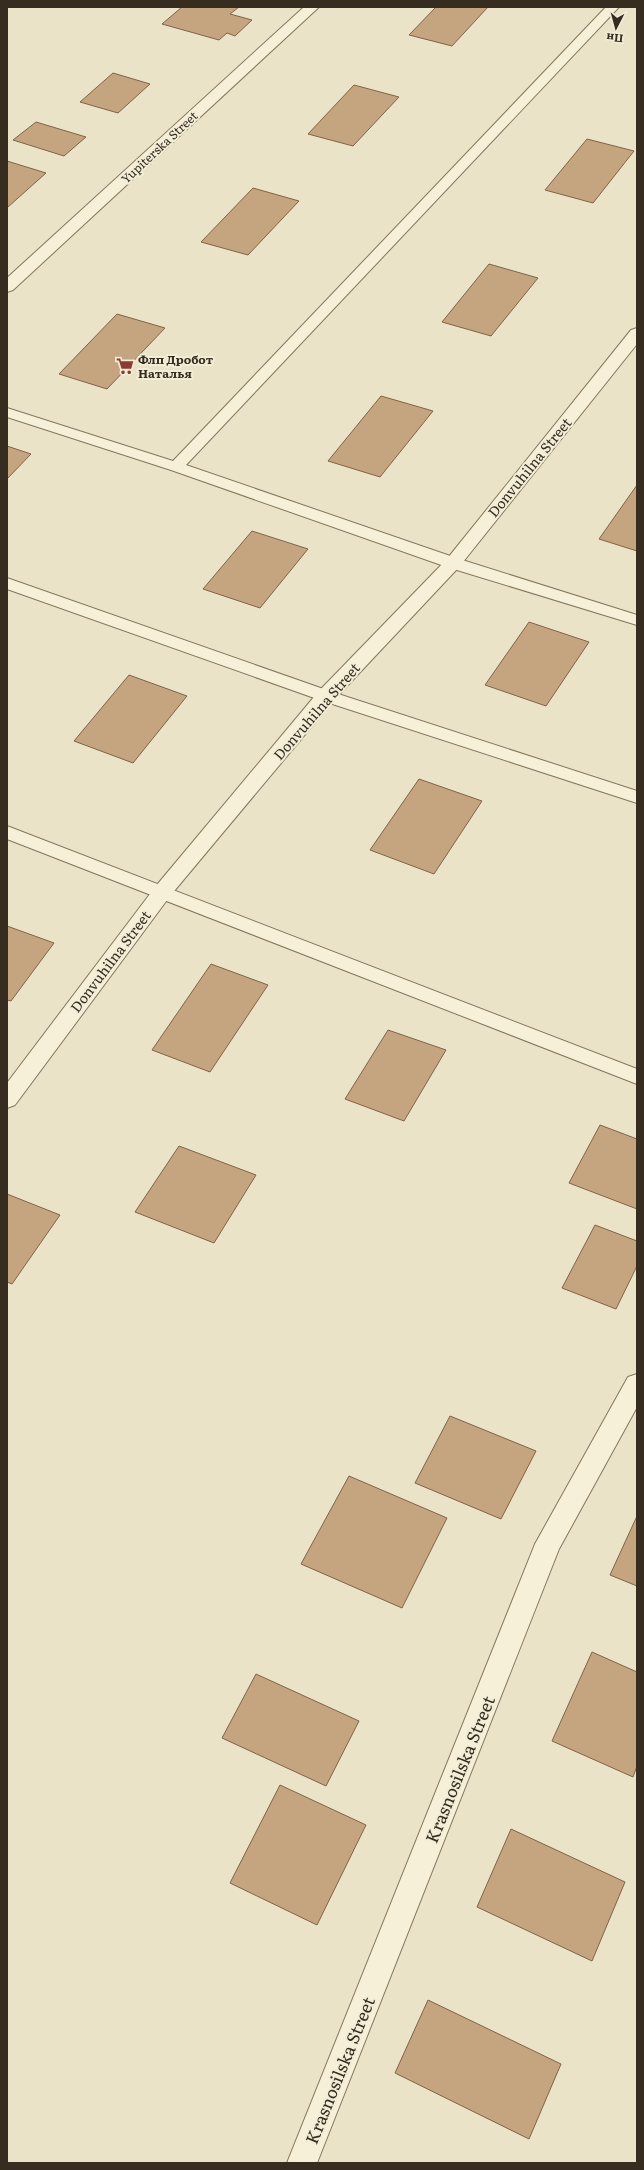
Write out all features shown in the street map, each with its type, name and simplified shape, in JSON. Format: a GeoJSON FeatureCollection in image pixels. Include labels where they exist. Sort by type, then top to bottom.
{"type":"FeatureCollection","features":[{"type":"Feature","properties":{"kind":"street","name":"Yupiterska Street"},"geometry":{"type":"LineString","coordinates":[[7,287],[312,7]]}},
{"type":"Feature","properties":{"kind":"street","name":"Donvuhilna Street"},"geometry":{"type":"LineString","coordinates":[[7,1099],[163,892],[326,696],[453,563],[637,333]]}},
{"type":"Feature","properties":{"kind":"street","name":"Krasnosilska Street"},"geometry":{"type":"LineString","coordinates":[[302,2163],[548,1544],[637,1384]]}},
{"type":"Feature","properties":{"kind":"lane"},"geometry":{"type":"LineString","coordinates":[[176,467],[613,7]]}},
{"type":"Feature","properties":{"kind":"lane"},"geometry":{"type":"LineString","coordinates":[[7,412],[176,467],[453,563],[637,620]]}},
{"type":"Feature","properties":{"kind":"lane"},"geometry":{"type":"LineString","coordinates":[[7,583],[326,696],[637,798]]}},
{"type":"Feature","properties":{"kind":"lane"},"geometry":{"type":"LineString","coordinates":[[7,832],[637,1077]]}},
{"type":"Feature","properties":{"kind":"building"},"geometry":{"type":"Polygon","coordinates":[[[182,7],[239,7],[230,14],[252,20],[235,36],[227,33],[219,40],[162,24],[182,7]]]}},
{"type":"Feature","properties":{"kind":"building"},"geometry":{"type":"Polygon","coordinates":[[[436,7],[488,7],[452,46],[409,35],[436,7]]]}},
{"type":"Feature","properties":{"kind":"building"},"geometry":{"type":"Polygon","coordinates":[[[113,73],[150,84],[118,113],[80,102],[113,73]]]}},
{"type":"Feature","properties":{"kind":"building"},"geometry":{"type":"Polygon","coordinates":[[[354,85],[399,97],[353,146],[308,134],[354,85]]]}},
{"type":"Feature","properties":{"kind":"building"},"geometry":{"type":"Polygon","coordinates":[[[36,122],[86,137],[64,156],[13,140],[36,122]]]}},
{"type":"Feature","properties":{"kind":"building"},"geometry":{"type":"Polygon","coordinates":[[[587,139],[634,151],[593,203],[545,190],[587,139]]]}},
{"type":"Feature","properties":{"kind":"building"},"geometry":{"type":"Polygon","coordinates":[[[7,161],[46,173],[8,207],[7,207],[7,161]]]}},
{"type":"Feature","properties":{"kind":"building"},"geometry":{"type":"Polygon","coordinates":[[[253,188],[299,201],[248,255],[201,242],[253,188]]]}},
{"type":"Feature","properties":{"kind":"building"},"geometry":{"type":"Polygon","coordinates":[[[489,264],[538,278],[491,336],[442,322],[489,264]]]}},
{"type":"Feature","properties":{"kind":"building"},"geometry":{"type":"Polygon","coordinates":[[[117,314],[165,328],[107,389],[59,374],[117,314]]]}},
{"type":"Feature","properties":{"kind":"building"},"geometry":{"type":"Polygon","coordinates":[[[381,396],[433,411],[380,477],[328,461],[381,396]]]}},
{"type":"Feature","properties":{"kind":"building"},"geometry":{"type":"Polygon","coordinates":[[[7,446],[31,454],[7,479],[7,446]]]}},
{"type":"Feature","properties":{"kind":"building"},"geometry":{"type":"Polygon","coordinates":[[[637,485],[637,551],[599,539],[637,485]]]}},
{"type":"Feature","properties":{"kind":"building"},"geometry":{"type":"Polygon","coordinates":[[[252,531],[308,549],[260,608],[203,589],[252,531]]]}},
{"type":"Feature","properties":{"kind":"building"},"geometry":{"type":"Polygon","coordinates":[[[529,622],[589,642],[546,706],[485,685],[529,622]]]}},
{"type":"Feature","properties":{"kind":"building"},"geometry":{"type":"Polygon","coordinates":[[[129,675],[187,696],[133,763],[74,741],[129,675]]]}},
{"type":"Feature","properties":{"kind":"building"},"geometry":{"type":"Polygon","coordinates":[[[419,779],[482,801],[434,874],[370,850],[419,779]]]}},
{"type":"Feature","properties":{"kind":"building"},"geometry":{"type":"Polygon","coordinates":[[[7,926],[54,943],[11,1001],[7,1000],[7,926]]]}},
{"type":"Feature","properties":{"kind":"building"},"geometry":{"type":"Polygon","coordinates":[[[211,964],[268,985],[210,1072],[152,1050],[211,964]]]}},
{"type":"Feature","properties":{"kind":"building"},"geometry":{"type":"Polygon","coordinates":[[[388,1030],[446,1050],[404,1121],[345,1099],[388,1030]]]}},
{"type":"Feature","properties":{"kind":"building"},"geometry":{"type":"Polygon","coordinates":[[[600,1125],[637,1139],[637,1209],[569,1183],[600,1125]]]}},
{"type":"Feature","properties":{"kind":"building"},"geometry":{"type":"Polygon","coordinates":[[[179,1146],[256,1175],[214,1243],[135,1212],[179,1146]]]}},
{"type":"Feature","properties":{"kind":"building"},"geometry":{"type":"Polygon","coordinates":[[[7,1194],[60,1215],[12,1284],[7,1282],[7,1194]]]}},
{"type":"Feature","properties":{"kind":"building"},"geometry":{"type":"Polygon","coordinates":[[[595,1225],[637,1241],[637,1266],[616,1309],[562,1288],[595,1225]]]}},
{"type":"Feature","properties":{"kind":"building"},"geometry":{"type":"Polygon","coordinates":[[[450,1416],[536,1451],[501,1519],[415,1483],[450,1416]]]}},
{"type":"Feature","properties":{"kind":"building"},"geometry":{"type":"Polygon","coordinates":[[[349,1476],[447,1518],[402,1608],[301,1564],[349,1476]]]}},
{"type":"Feature","properties":{"kind":"building"},"geometry":{"type":"Polygon","coordinates":[[[637,1516],[637,1586],[610,1575],[637,1516]]]}},
{"type":"Feature","properties":{"kind":"building"},"geometry":{"type":"Polygon","coordinates":[[[592,1652],[637,1672],[637,1766],[633,1777],[552,1741],[592,1652]]]}},
{"type":"Feature","properties":{"kind":"building"},"geometry":{"type":"Polygon","coordinates":[[[256,1674],[359,1721],[326,1786],[222,1738],[256,1674]]]}},
{"type":"Feature","properties":{"kind":"building"},"geometry":{"type":"Polygon","coordinates":[[[280,1785],[366,1825],[317,1925],[230,1883],[280,1785]]]}},
{"type":"Feature","properties":{"kind":"building"},"geometry":{"type":"Polygon","coordinates":[[[511,1829],[625,1882],[592,1961],[477,1907],[511,1829]]]}},
{"type":"Feature","properties":{"kind":"building"},"geometry":{"type":"Polygon","coordinates":[[[428,2000],[561,2064],[529,2139],[395,2073],[428,2000]]]}},
{"type":"Feature","properties":{"kind":"place","name":"Флп Дробот Наталья"},"geometry":{"type":"Point","coordinates":[125,366]}}]}
